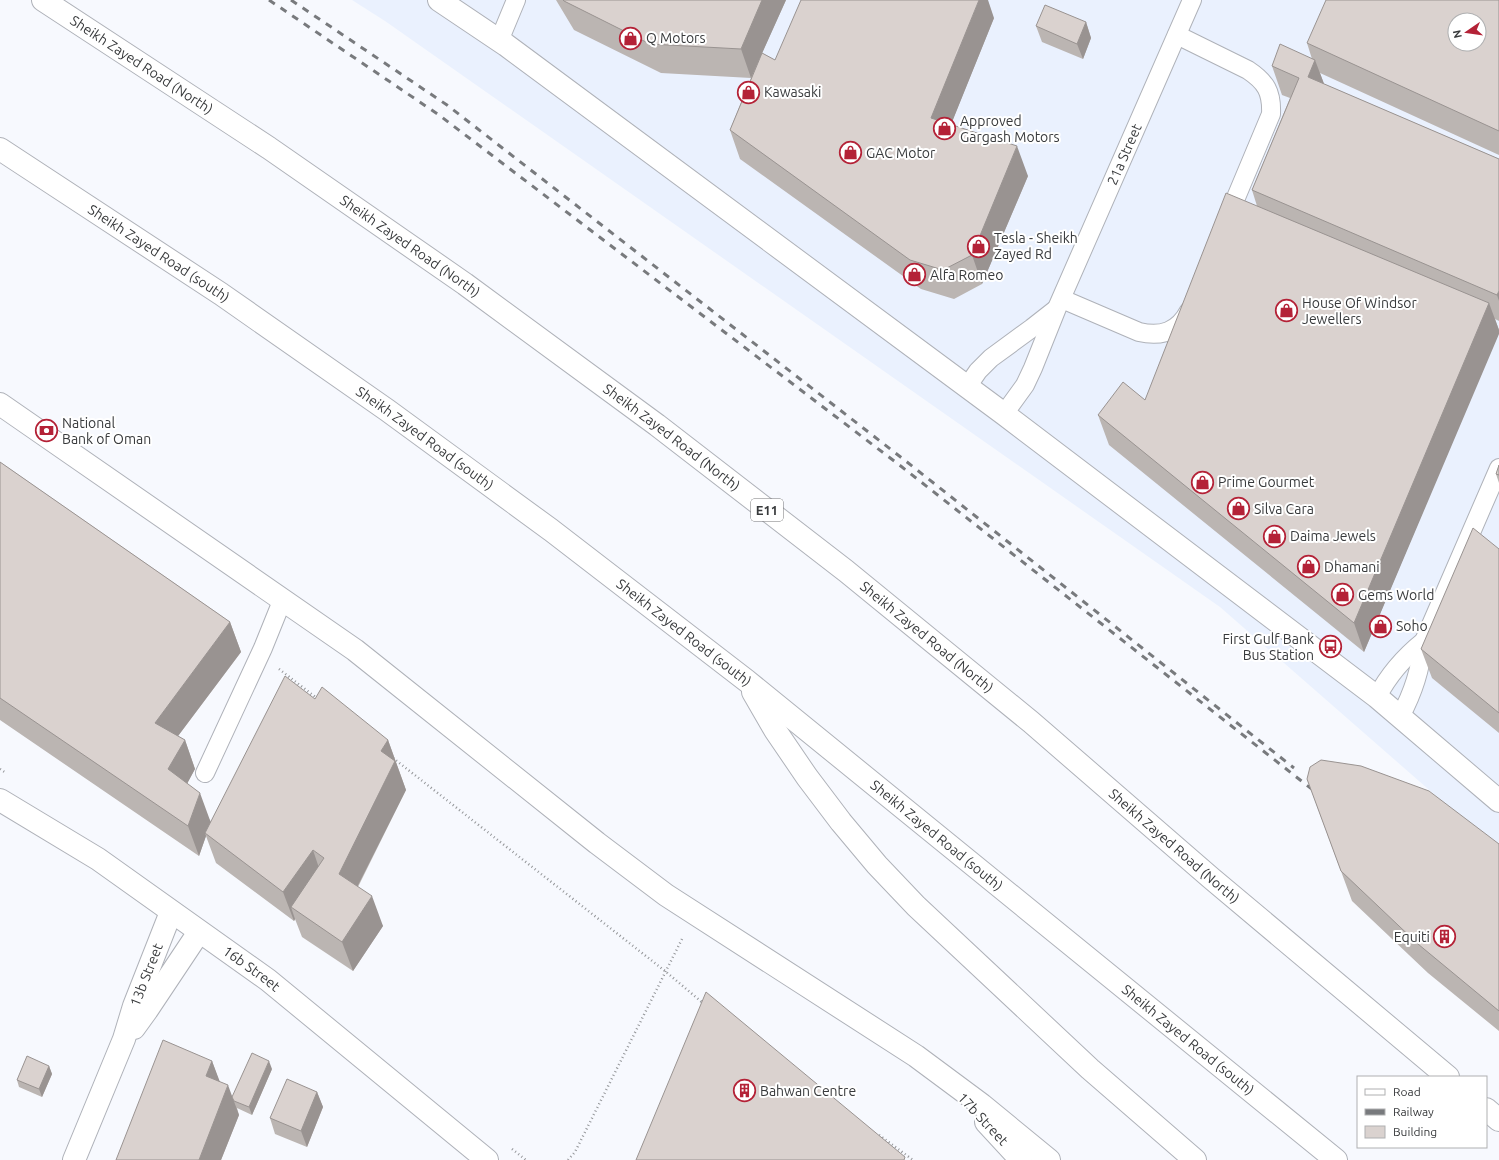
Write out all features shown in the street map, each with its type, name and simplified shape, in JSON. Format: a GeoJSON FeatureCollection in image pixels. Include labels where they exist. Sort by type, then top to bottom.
{"type":"FeatureCollection","features":[{"type":"Feature","properties":{"kind":"main road","name":"Sheikh Zayed Road (North)"},"geometry":{"type":"LineString","coordinates":[[43,0],[275,152],[465,284],[657,425],[846,571],[1031,722],[1211,878],[1447,1076]]}},
{"type":"Feature","properties":{"kind":"main road"},"geometry":{"type":"LineString","coordinates":[[439,0],[499,41],[607,119],[1004,414],[1377,697],[1499,801]]}},
{"type":"Feature","properties":{"kind":"main road","name":"Sheikh Zayed Road (south)"},"geometry":{"type":"LineString","coordinates":[[0,149],[221,294],[387,410],[551,530],[747,681],[1336,1160]]}},
{"type":"Feature","properties":{"kind":"main road"},"geometry":{"type":"LineString","coordinates":[[0,404],[282,601],[355,650],[625,865],[695,915],[916,1056],[982,1105],[1049,1160]]}},
{"type":"Feature","properties":{"kind":"main road"},"geometry":{"type":"LineString","coordinates":[[747,681],[775,730],[806,777],[877,865],[916,906],[1090,1069],[1195,1160]]}},
{"type":"Feature","properties":{"kind":"main road","name":"16b Street"},"geometry":{"type":"LineString","coordinates":[[0,800],[98,859],[268,980],[487,1160]]}},
{"type":"Feature","properties":{"kind":"main road","name":"13b Street"},"geometry":{"type":"LineString","coordinates":[[74,1160],[124,1039],[134,1006],[171,912]]}},
{"type":"Feature","properties":{"kind":"main road","name":"13b Street"},"geometry":{"type":"LineString","coordinates":[[124,1039],[142,1018],[199,932]]}},
{"type":"Feature","properties":{"kind":"main road","name":"17b Street"},"geometry":{"type":"LineString","coordinates":[[946,1079],[1021,1160]]}},
{"type":"Feature","properties":{"kind":"main road"},"geometry":{"type":"LineString","coordinates":[[1487,1110],[1499,1120]]}},
{"type":"Feature","properties":{"kind":"lane"},"geometry":{"type":"LineString","coordinates":[[499,41],[516,0]]}},
{"type":"Feature","properties":{"kind":"lane","name":"21a Street"},"geometry":{"type":"LineString","coordinates":[[1004,414],[1025,385],[1033,368],[1192,0]]}},
{"type":"Feature","properties":{"kind":"lane"},"geometry":{"type":"LineString","coordinates":[[1177,35],[1257,75],[1269,92],[1271,114],[1222,232]]}},
{"type":"Feature","properties":{"kind":"lane"},"geometry":{"type":"LineString","coordinates":[[1060,303],[1139,332],[1150,334],[1162,333],[1173,329],[1182,322],[1188,313],[1194,298]]}},
{"type":"Feature","properties":{"kind":"lane","name":"21a Street"},"geometry":{"type":"LineString","coordinates":[[967,387],[991,358],[1032,328],[1060,303]]}},
{"type":"Feature","properties":{"kind":"lane"},"geometry":{"type":"LineString","coordinates":[[1400,717],[1417,680],[1422,661],[1424,641],[1499,468]]}},
{"type":"Feature","properties":{"kind":"lane"},"geometry":{"type":"LineString","coordinates":[[205,773],[282,601]]}},
{"type":"Feature","properties":{"kind":"lane"},"geometry":{"type":"LineString","coordinates":[[1377,697],[1397,666],[1424,641]]}},
{"type":"Feature","properties":{"kind":"path"},"geometry":{"type":"LineString","coordinates":[[259,653],[322,702]]}},
{"type":"Feature","properties":{"kind":"path"},"geometry":{"type":"LineString","coordinates":[[390,756],[665,971],[708,1008]]}},
{"type":"Feature","properties":{"kind":"path"},"geometry":{"type":"LineString","coordinates":[[568,1160],[575,1152],[665,971],[695,915]]}},
{"type":"Feature","properties":{"kind":"path"},"geometry":{"type":"LineString","coordinates":[[874,1132],[913,1160]]}},
{"type":"Feature","properties":{"kind":"shaded area"},"geometry":{"type":"Polygon","coordinates":[[[352,0],[1499,0],[1499,851],[1220,607],[385,21],[352,0]]]}},
{"type":"Feature","properties":{"kind":"building"},"geometry":{"type":"Polygon","coordinates":[[[563,0],[762,0],[741,49],[650,44],[563,0]]]}},
{"type":"Feature","properties":{"kind":"building","name":"GAC Motor"},"geometry":{"type":"Polygon","coordinates":[[[801,0],[979,0],[931,118],[1017,146],[972,255],[943,270],[910,260],[730,130],[762,53],[775,60],[801,0]]]}},
{"type":"Feature","properties":{"kind":"building"},"geometry":{"type":"Polygon","coordinates":[[[1326,0],[1499,0],[1499,131],[1307,43],[1326,0]]]}},
{"type":"Feature","properties":{"kind":"building"},"geometry":{"type":"Polygon","coordinates":[[[1045,5],[1086,22],[1077,44],[1036,26],[1045,5]]]}},
{"type":"Feature","properties":{"kind":"building"},"geometry":{"type":"Polygon","coordinates":[[[1280,44],[1315,60],[1308,77],[1499,159],[1499,291],[1497,295],[1252,190],[1299,78],[1272,66],[1280,44]]]}},
{"type":"Feature","properties":{"kind":"building"},"geometry":{"type":"Polygon","coordinates":[[[1226,193],[1489,303],[1354,623],[1098,415],[1123,382],[1145,400],[1226,193]]]}},
{"type":"Feature","properties":{"kind":"building"},"geometry":{"type":"Polygon","coordinates":[[[0,462],[230,622],[155,723],[185,740],[168,769],[200,793],[188,826],[0,698],[0,462]]]}},
{"type":"Feature","properties":{"kind":"building"},"geometry":{"type":"Polygon","coordinates":[[[1499,465],[1499,475],[1496,474],[1499,465]]]}},
{"type":"Feature","properties":{"kind":"building"},"geometry":{"type":"Polygon","coordinates":[[[1473,528],[1499,549],[1499,713],[1421,649],[1473,528]]]}},
{"type":"Feature","properties":{"kind":"building"},"geometry":{"type":"Polygon","coordinates":[[[285,676],[315,699],[322,687],[388,740],[381,751],[395,761],[339,874],[372,896],[342,942],[291,907],[324,858],[313,850],[283,892],[205,833],[285,676]]]}},
{"type":"Feature","properties":{"kind":"building","name":"Equiti"},"geometry":{"type":"Polygon","coordinates":[[[1321,760],[1361,766],[1429,791],[1499,844],[1499,1011],[1418,944],[1341,871],[1307,779],[1310,767],[1321,760]]]}},
{"type":"Feature","properties":{"kind":"building","name":"Bahwan Centre"},"geometry":{"type":"Polygon","coordinates":[[[706,992],[905,1157],[904,1160],[636,1160],[706,992]]]}},
{"type":"Feature","properties":{"kind":"building"},"geometry":{"type":"Polygon","coordinates":[[[163,1040],[212,1061],[206,1076],[228,1085],[199,1160],[116,1160],[163,1040]]]}},
{"type":"Feature","properties":{"kind":"building"},"geometry":{"type":"Polygon","coordinates":[[[252,1053],[269,1061],[249,1107],[234,1101],[232,1097],[252,1053]]]}},
{"type":"Feature","properties":{"kind":"building"},"geometry":{"type":"Polygon","coordinates":[[[27,1056],[49,1066],[39,1089],[17,1080],[27,1056]]]}},
{"type":"Feature","properties":{"kind":"building"},"geometry":{"type":"Polygon","coordinates":[[[287,1079],[317,1092],[301,1131],[270,1118],[287,1079]]]}},
{"type":"Feature","properties":{"kind":"railway"},"geometry":{"type":"LineString","coordinates":[[269,0],[439,115],[902,467],[1318,794]]}},
{"type":"Feature","properties":{"kind":"railway"},"geometry":{"type":"LineString","coordinates":[[291,0],[447,105],[907,462],[1294,768]]}},
{"type":"Feature","properties":{"kind":"place","name":"Q Motors"},"geometry":{"type":"Point","coordinates":[631,38]}},
{"type":"Feature","properties":{"kind":"place","name":"Kawasaki"},"geometry":{"type":"Point","coordinates":[749,92]}},
{"type":"Feature","properties":{"kind":"place","name":"Approved Gargash Motors"},"geometry":{"type":"Point","coordinates":[945,129]}},
{"type":"Feature","properties":{"kind":"place","name":"GAC Motor"},"geometry":{"type":"Point","coordinates":[851,153]}},
{"type":"Feature","properties":{"kind":"place","name":"Tesla - Sheikh Zayed Rd"},"geometry":{"type":"Point","coordinates":[978,246]}},
{"type":"Feature","properties":{"kind":"place","name":"Alfa Romeo"},"geometry":{"type":"Point","coordinates":[915,275]}},
{"type":"Feature","properties":{"kind":"place","name":"House Of Windsor Jewellers"},"geometry":{"type":"Point","coordinates":[1286,311]}},
{"type":"Feature","properties":{"kind":"place","name":"National Bank of Oman"},"geometry":{"type":"Point","coordinates":[46,431]}},
{"type":"Feature","properties":{"kind":"place","name":"Prime Gourmet"},"geometry":{"type":"Point","coordinates":[1203,482]}},
{"type":"Feature","properties":{"kind":"place","name":"Silva Cara"},"geometry":{"type":"Point","coordinates":[1238,509]}},
{"type":"Feature","properties":{"kind":"place","name":"Daima Jewels"},"geometry":{"type":"Point","coordinates":[1274,536]}},
{"type":"Feature","properties":{"kind":"place","name":"Dhamani"},"geometry":{"type":"Point","coordinates":[1308,567]}},
{"type":"Feature","properties":{"kind":"place","name":"Gems World"},"geometry":{"type":"Point","coordinates":[1342,595]}},
{"type":"Feature","properties":{"kind":"place","name":"Soho"},"geometry":{"type":"Point","coordinates":[1380,626]}},
{"type":"Feature","properties":{"kind":"place","name":"First Gulf Bank Bus Station"},"geometry":{"type":"Point","coordinates":[1330,647]}},
{"type":"Feature","properties":{"kind":"place","name":"Equiti"},"geometry":{"type":"Point","coordinates":[1445,937]}},
{"type":"Feature","properties":{"kind":"place","name":"Bahwan Centre"},"geometry":{"type":"Point","coordinates":[744,1091]}}]}
